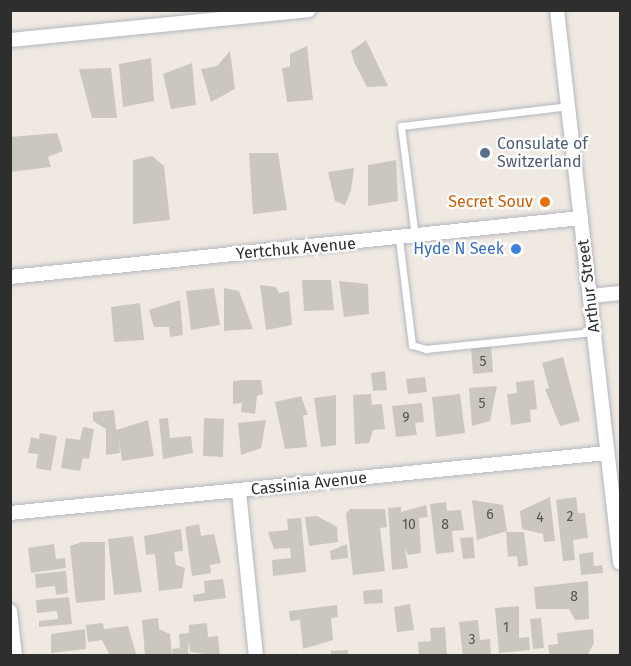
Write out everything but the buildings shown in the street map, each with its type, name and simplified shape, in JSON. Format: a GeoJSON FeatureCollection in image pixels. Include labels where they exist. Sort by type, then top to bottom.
{"type":"FeatureCollection","features":[{"type":"Feature","properties":{"kind":"street"},"geometry":{"type":"LineString","coordinates":[[10,40],[308,10]]}},
{"type":"Feature","properties":{"kind":"street","name":"Arthur Street"},"geometry":{"type":"LineString","coordinates":[[557,10],[621,562]]}},
{"type":"Feature","properties":{"kind":"street","name":"Yertchuk Avenue"},"geometry":{"type":"LineString","coordinates":[[10,277],[399,240],[581,218]]}},
{"type":"Feature","properties":{"kind":"street"},"geometry":{"type":"LineString","coordinates":[[591,296],[621,293]]}},
{"type":"Feature","properties":{"kind":"street","name":"Cassinia Avenue"},"geometry":{"type":"LineString","coordinates":[[10,513],[238,492],[607,453]]}},
{"type":"Feature","properties":{"kind":"street"},"geometry":{"type":"LineString","coordinates":[[238,492],[256,656]]}},
{"type":"Feature","properties":{"kind":"street"},"geometry":{"type":"LineString","coordinates":[[10,611],[15,656]]}},
{"type":"Feature","properties":{"kind":"lane"},"geometry":{"type":"LineString","coordinates":[[415,237],[401,126],[568,106]]}},
{"type":"Feature","properties":{"kind":"lane"},"geometry":{"type":"LineString","coordinates":[[399,240],[412,345],[426,349],[594,332]]}},
{"type":"Feature","properties":{"kind":"place","name":"Consulate of Switzerland"},"geometry":{"type":"Point","coordinates":[485,153]}},
{"type":"Feature","properties":{"kind":"place","name":"Secret Souv"},"geometry":{"type":"Point","coordinates":[545,202]}},
{"type":"Feature","properties":{"kind":"place","name":"Hyde N Seek"},"geometry":{"type":"Point","coordinates":[516,249]}}]}
